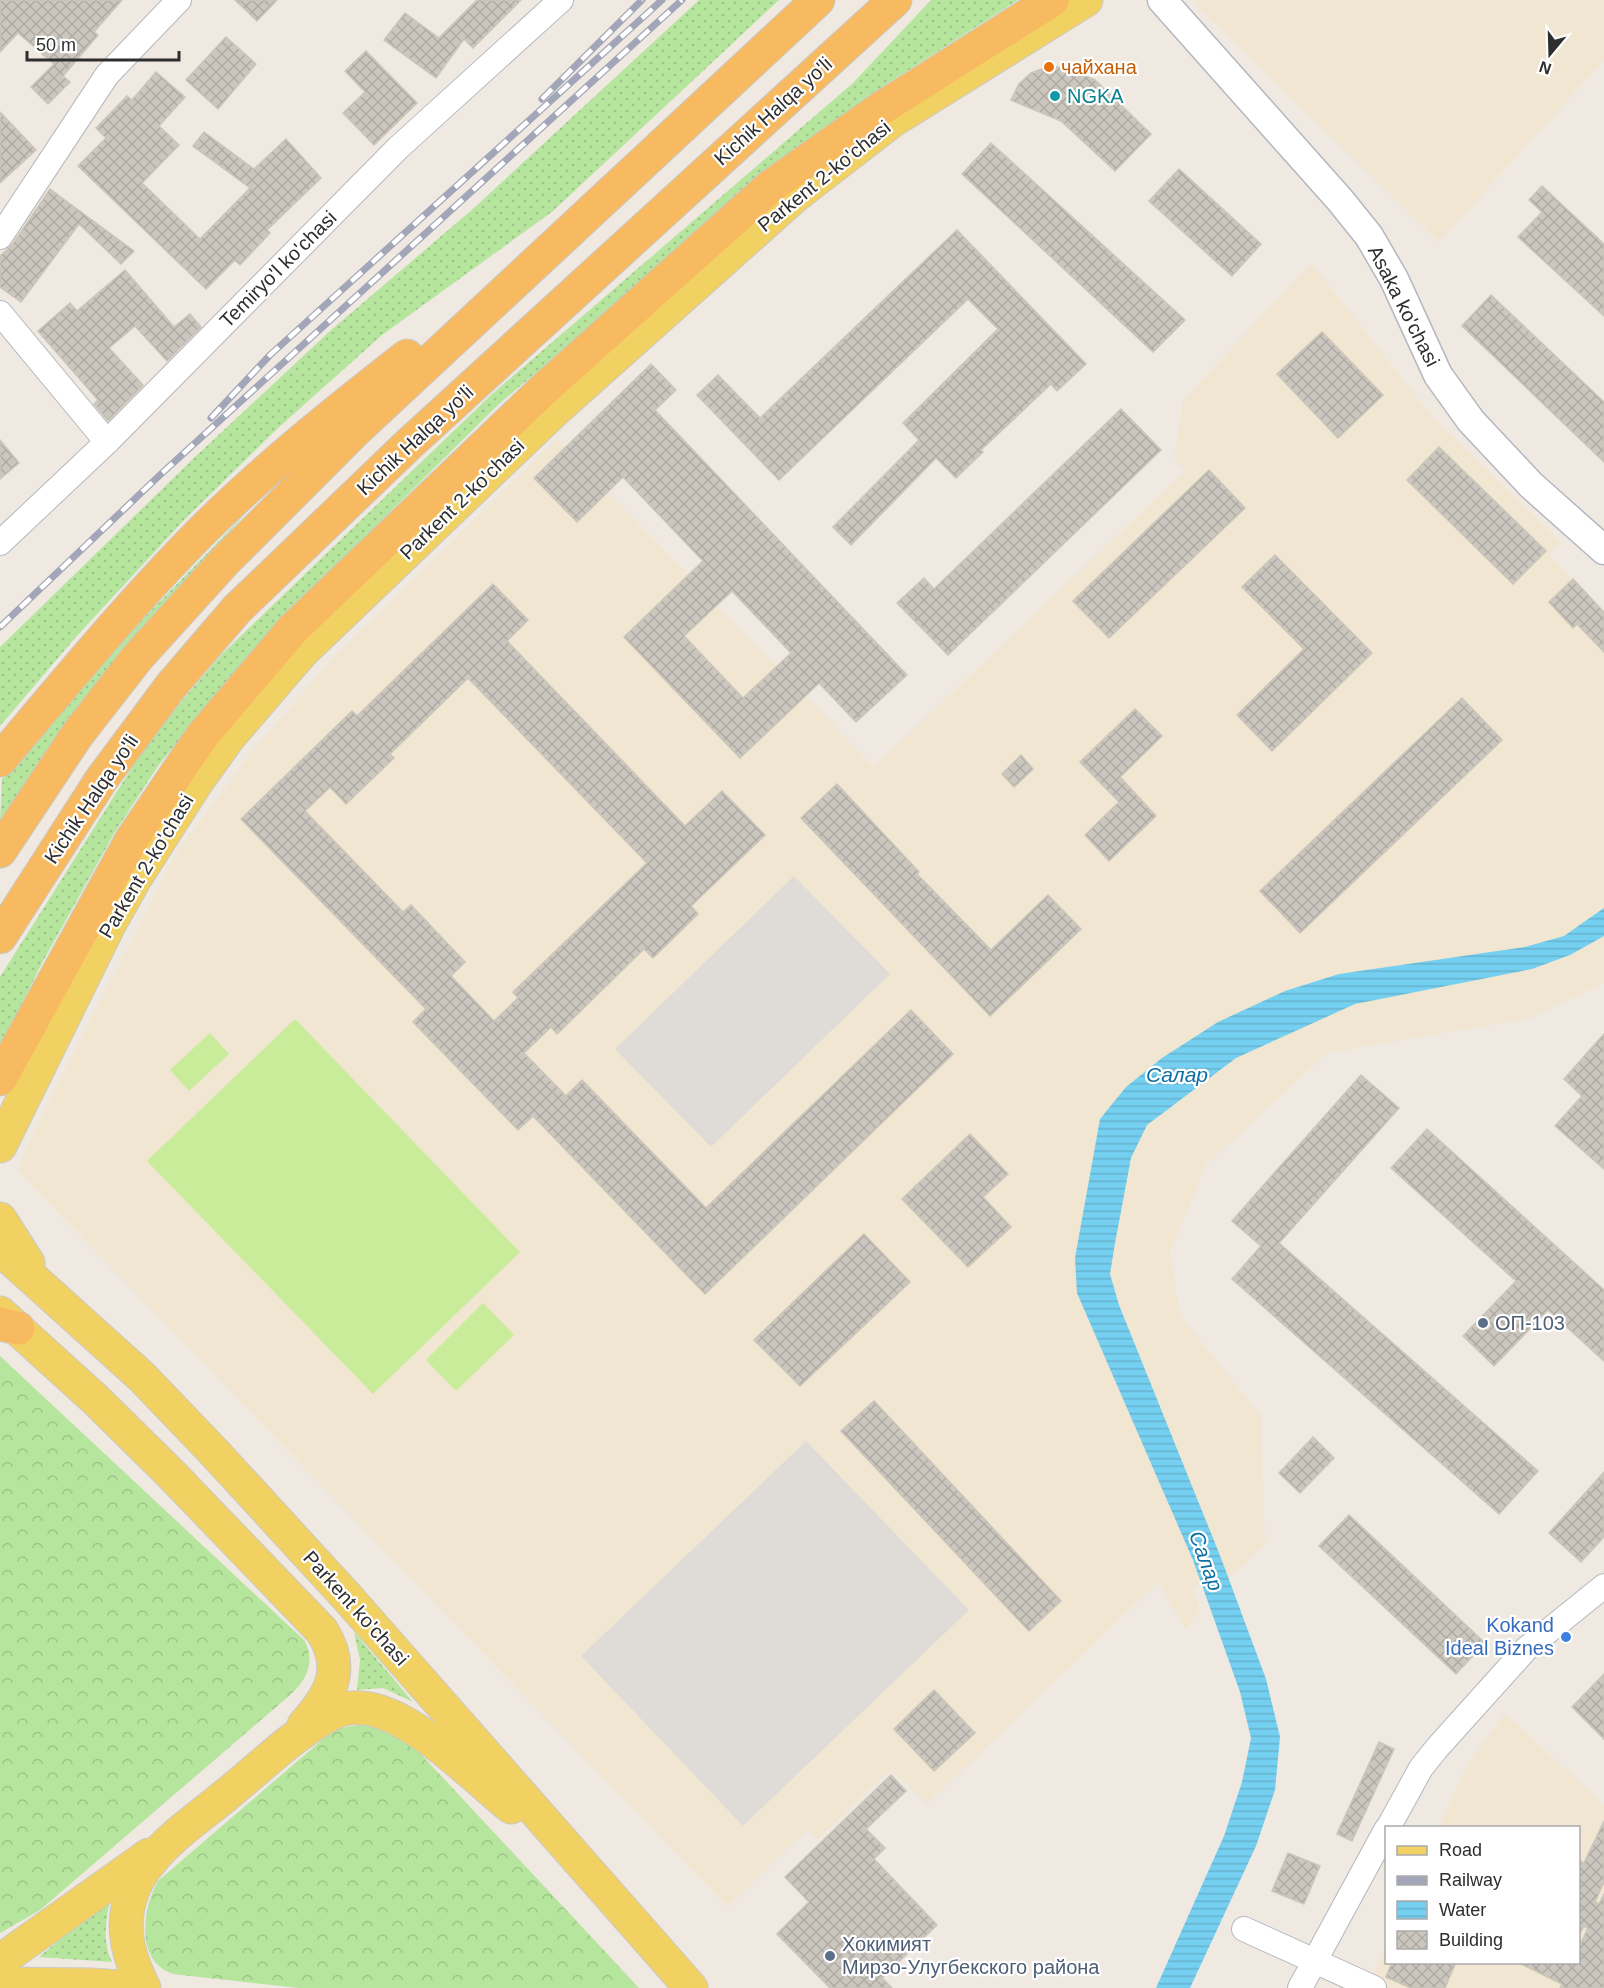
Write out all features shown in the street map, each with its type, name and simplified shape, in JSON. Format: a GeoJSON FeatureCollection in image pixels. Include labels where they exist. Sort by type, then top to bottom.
{"type":"FeatureCollection","features":[{"type":"Feature","properties":{"kind":"highway"},"geometry":{"type":"LineString","coordinates":[[0,850],[77,735],[137,658],[224,562],[355,431],[818,0]]}},
{"type":"Feature","properties":{"kind":"highway","name":"Kichik Halqa yo'li"},"geometry":{"type":"LineString","coordinates":[[0,937],[101,780],[171,686],[237,609],[418,436],[895,0]]}},
{"type":"Feature","properties":{"kind":"highway"},"geometry":{"type":"LineString","coordinates":[[0,1079],[96,902],[160,796],[202,736],[292,630],[544,389],[771,186],[880,109],[1052,0]]}},
{"type":"Feature","properties":{"kind":"highway"},"geometry":{"type":"LineString","coordinates":[[0,760],[81,663],[198,535],[237,497],[318,426],[568,232]]}},
{"type":"Feature","properties":{"kind":"main road","name":"Parkent 2-ko'chasi"},"geometry":{"type":"LineString","coordinates":[[0,1146],[109,925],[136,877],[196,783],[230,737],[302,652],[552,413],[795,196],[892,121],[1086,0]]}},
{"type":"Feature","properties":{"kind":"main road"},"geometry":{"type":"LineString","coordinates":[[0,1219],[50,1294]]}},
{"type":"Feature","properties":{"kind":"main road","name":"Parkent ko'chasi"},"geometry":{"type":"LineString","coordinates":[[0,1249],[142,1377],[212,1449],[347,1597],[691,1988]]}},
{"type":"Feature","properties":{"kind":"main road","name":"Parkent ko'chasi"},"geometry":{"type":"LineString","coordinates":[[6,1322],[164,1466],[316,1624],[327,1639],[334,1657],[332,1683],[313,1715],[273,1756]]}},
{"type":"Feature","properties":{"kind":"main road"},"geometry":{"type":"LineString","coordinates":[[0,1961],[105,1884],[171,1841],[305,1731],[336,1712],[362,1707],[384,1712],[426,1737],[589,1871]]}},
{"type":"Feature","properties":{"kind":"main road"},"geometry":{"type":"LineString","coordinates":[[144,1988],[128,1946],[127,1910],[141,1875],[171,1841]]}},
{"type":"Feature","properties":{"kind":"main road"},"geometry":{"type":"LineString","coordinates":[[0,1984],[92,1984],[133,1988]]}},
{"type":"Feature","properties":{"kind":"street"},"geometry":{"type":"LineString","coordinates":[[0,237],[107,75],[179,0]]}},
{"type":"Feature","properties":{"kind":"street","name":"Temiryo'l ko'chasi"},"geometry":{"type":"LineString","coordinates":[[0,543],[106,442],[398,148],[561,0]]}},
{"type":"Feature","properties":{"kind":"street","name":"Asaka ko'chasi"},"geometry":{"type":"LineString","coordinates":[[1162,0],[1340,200],[1369,237],[1394,279],[1438,375],[1466,414],[1531,485],[1604,550]]}},
{"type":"Feature","properties":{"kind":"street"},"geometry":{"type":"LineString","coordinates":[[0,313],[106,442]]}},
{"type":"Feature","properties":{"kind":"street"},"geometry":{"type":"LineString","coordinates":[[1389,1826],[1421,1768],[1437,1748],[1526,1649],[1604,1586]]}},
{"type":"Feature","properties":{"kind":"street"},"geometry":{"type":"LineString","coordinates":[[1300,1988],[1385,1833]]}},
{"type":"Feature","properties":{"kind":"street"},"geometry":{"type":"LineString","coordinates":[[1244,1929],[1374,1988]]}},
{"type":"Feature","properties":{"kind":"shaded area"},"geometry":{"type":"Polygon","coordinates":[[[1198,0],[1604,0],[1604,60],[1439,242],[1195,4],[1198,0]]]}},
{"type":"Feature","properties":{"kind":"shaded area"},"geometry":{"type":"Polygon","coordinates":[[[1311,263],[1432,416],[1561,542],[1549,555],[1604,612],[1604,983],[1531,1018],[1327,1053],[1206,1165],[1170,1252],[1180,1315],[1261,1416],[1265,1544],[1232,1576],[1193,1587],[1200,1611],[1185,1629],[1158,1582],[927,1804],[891,1769],[818,1839],[808,1829],[728,1907],[17,1170],[53,1093],[176,854],[253,750],[335,656],[557,439],[874,767],[1185,471],[1174,458],[1183,401],[1311,263]]]}},
{"type":"Feature","properties":{"kind":"shaded area"},"geometry":{"type":"Polygon","coordinates":[[[794,876],[890,974],[711,1147],[615,1049],[794,876]]]}},
{"type":"Feature","properties":{"kind":"shaded area"},"geometry":{"type":"Polygon","coordinates":[[[806,1441],[969,1610],[743,1826],[581,1656],[806,1441]]]}},
{"type":"Feature","properties":{"kind":"shaded area"},"geometry":{"type":"Polygon","coordinates":[[[1505,1713],[1604,1805],[1604,1988],[1379,1988],[1369,1984],[1385,1946],[1385,1964],[1580,1964],[1580,1826],[1439,1826],[1467,1765],[1505,1713]]]}},
{"type":"Feature","properties":{"kind":"green space"},"geometry":{"type":"Polygon","coordinates":[[[699,0],[779,0],[553,211],[382,335],[277,429],[184,520],[75,638],[0,726],[0,647],[194,458],[330,331],[474,208],[699,0]]]}},
{"type":"Feature","properties":{"kind":"green space"},"geometry":{"type":"Polygon","coordinates":[[[931,0],[1018,0],[868,96],[770,176],[500,403],[293,608],[205,708],[158,766],[115,832],[42,963],[0,1048],[0,977],[152,736],[222,654],[491,395],[853,83],[931,0]]]}},
{"type":"Feature","properties":{"kind":"green space"},"geometry":{"type":"Polygon","coordinates":[[[249,510],[113,662],[0,822],[2,779],[108,655],[249,510]]]}},
{"type":"Feature","properties":{"kind":"green space"},"geometry":{"type":"Polygon","coordinates":[[[295,1019],[520,1252],[373,1394],[147,1161],[295,1019]]]}},
{"type":"Feature","properties":{"kind":"green space"},"geometry":{"type":"Polygon","coordinates":[[[210,1033],[229,1054],[189,1091],[170,1070],[210,1033]]]}},
{"type":"Feature","properties":{"kind":"green space"},"geometry":{"type":"Polygon","coordinates":[[[483,1303],[514,1335],[456,1391],[426,1360],[483,1303]]]}},
{"type":"Feature","properties":{"kind":"green space"},"geometry":{"type":"Polygon","coordinates":[[[0,1356],[304,1640],[308,1648],[309,1663],[305,1677],[290,1695],[40,1910],[0,1933],[0,1356]]]}},
{"type":"Feature","properties":{"kind":"green space"},"geometry":{"type":"Polygon","coordinates":[[[354,1632],[413,1702],[383,1688],[357,1690],[360,1660],[354,1632]]]}},
{"type":"Feature","properties":{"kind":"green space"},"geometry":{"type":"Polygon","coordinates":[[[365,1724],[388,1731],[417,1750],[639,1988],[299,1988],[173,1974],[161,1967],[152,1958],[145,1933],[148,1906],[158,1881],[329,1734],[341,1728],[365,1724]]]}},
{"type":"Feature","properties":{"kind":"green space"},"geometry":{"type":"Polygon","coordinates":[[[111,1897],[106,1922],[106,1938],[112,1962],[39,1957],[111,1897]]]}},
{"type":"Feature","properties":{"kind":"water","name":"Салар"},"geometry":{"type":"Polygon","coordinates":[[[1604,908],[1604,936],[1570,955],[1532,969],[1355,1004],[1236,1058],[1147,1125],[1131,1158],[1110,1274],[1119,1305],[1221,1558],[1266,1679],[1280,1737],[1275,1790],[1256,1846],[1190,1988],[1156,1988],[1224,1836],[1242,1782],[1251,1738],[1240,1692],[1193,1560],[1077,1293],[1075,1258],[1100,1119],[1126,1087],[1162,1058],[1218,1022],[1285,991],[1339,974],[1525,947],[1564,936],[1604,908]]]}},
{"type":"Feature","properties":{"kind":"building"},"geometry":{"type":"Polygon","coordinates":[[[0,0],[122,0],[94,32],[98,35],[63,76],[70,82],[48,104],[31,87],[54,64],[18,33],[0,52],[0,0]]]}},
{"type":"Feature","properties":{"kind":"building"},"geometry":{"type":"Polygon","coordinates":[[[235,0],[277,0],[257,21],[235,0]]]}},
{"type":"Feature","properties":{"kind":"building"},"geometry":{"type":"Polygon","coordinates":[[[477,0],[521,0],[473,48],[464,39],[436,78],[384,40],[405,13],[439,38],[477,0]]]}},
{"type":"Feature","properties":{"kind":"building"},"geometry":{"type":"Polygon","coordinates":[[[226,37],[256,64],[218,109],[186,80],[226,37]]]}},
{"type":"Feature","properties":{"kind":"building"},"geometry":{"type":"Polygon","coordinates":[[[366,51],[417,103],[374,145],[343,113],[365,92],[345,71],[366,51]]]}},
{"type":"Feature","properties":{"kind":"building"},"geometry":{"type":"Polygon","coordinates":[[[1047,67],[1064,67],[1095,80],[1151,134],[1115,171],[1061,121],[1011,100],[1019,84],[1031,73],[1047,67]]]}},
{"type":"Feature","properties":{"kind":"building"},"geometry":{"type":"Polygon","coordinates":[[[156,72],[185,97],[159,126],[179,145],[142,183],[200,239],[250,188],[193,146],[204,132],[254,169],[286,139],[321,178],[267,230],[270,233],[240,265],[235,260],[206,289],[78,166],[106,138],[96,128],[127,96],[132,100],[156,72]]]}},
{"type":"Feature","properties":{"kind":"building"},"geometry":{"type":"Polygon","coordinates":[[[0,112],[36,150],[0,183],[0,112]]]}},
{"type":"Feature","properties":{"kind":"building"},"geometry":{"type":"Polygon","coordinates":[[[991,143],[1185,320],[1153,352],[962,174],[991,143]]]}},
{"type":"Feature","properties":{"kind":"building"},"geometry":{"type":"Polygon","coordinates":[[[1179,169],[1261,244],[1232,276],[1149,201],[1179,169]]]}},
{"type":"Feature","properties":{"kind":"building"},"geometry":{"type":"Polygon","coordinates":[[[1542,186],[1604,244],[1604,316],[1518,237],[1542,212],[1529,200],[1542,186]]]}},
{"type":"Feature","properties":{"kind":"building"},"geometry":{"type":"Polygon","coordinates":[[[50,189],[134,251],[121,264],[79,224],[21,302],[0,287],[0,256],[12,245],[50,189]]]}},
{"type":"Feature","properties":{"kind":"building"},"geometry":{"type":"Polygon","coordinates":[[[957,230],[1086,364],[1057,391],[1051,384],[981,450],[983,452],[956,478],[936,458],[851,545],[833,527],[919,440],[903,423],[998,329],[968,299],[779,480],[697,395],[718,375],[760,418],[957,230]]]}},
{"type":"Feature","properties":{"kind":"building"},"geometry":{"type":"Polygon","coordinates":[[[125,270],[174,327],[190,314],[201,327],[167,361],[135,326],[109,348],[143,385],[108,421],[94,404],[98,400],[38,331],[70,303],[77,311],[125,270]]]}},
{"type":"Feature","properties":{"kind":"building"},"geometry":{"type":"Polygon","coordinates":[[[1491,295],[1604,402],[1604,462],[1462,326],[1491,295]]]}},
{"type":"Feature","properties":{"kind":"building"},"geometry":{"type":"Polygon","coordinates":[[[1322,332],[1383,395],[1338,438],[1277,374],[1322,332]]]}},
{"type":"Feature","properties":{"kind":"building"},"geometry":{"type":"Polygon","coordinates":[[[651,364],[676,390],[655,410],[907,675],[856,722],[819,683],[740,758],[624,637],[703,561],[623,477],[577,522],[534,478],[651,364]],[[732,591],[684,636],[743,698],[791,653],[732,591]]]}},
{"type":"Feature","properties":{"kind":"building"},"geometry":{"type":"Polygon","coordinates":[[[1121,409],[1161,450],[948,655],[897,603],[924,578],[934,589],[1121,409]]]}},
{"type":"Feature","properties":{"kind":"building"},"geometry":{"type":"Polygon","coordinates":[[[0,440],[19,463],[0,479],[0,440]]]}},
{"type":"Feature","properties":{"kind":"building"},"geometry":{"type":"Polygon","coordinates":[[[1439,447],[1546,551],[1513,584],[1407,480],[1439,447]]]}},
{"type":"Feature","properties":{"kind":"building"},"geometry":{"type":"Polygon","coordinates":[[[1209,470],[1245,508],[1109,638],[1073,601],[1209,470]]]}},
{"type":"Feature","properties":{"kind":"building"},"geometry":{"type":"Polygon","coordinates":[[[1275,555],[1372,653],[1272,751],[1237,715],[1304,649],[1242,587],[1275,555]]]}},
{"type":"Feature","properties":{"kind":"building"},"geometry":{"type":"Polygon","coordinates":[[[1573,579],[1604,612],[1604,652],[1577,624],[1573,628],[1549,602],[1573,579]]]}},
{"type":"Feature","properties":{"kind":"building"},"geometry":{"type":"Polygon","coordinates":[[[493,584],[528,620],[507,641],[685,826],[722,791],[765,835],[691,906],[698,914],[653,958],[644,949],[557,1034],[551,1027],[524,1053],[566,1096],[582,1080],[706,1208],[911,1010],[953,1054],[705,1294],[533,1116],[518,1130],[413,1022],[426,1009],[241,819],[352,711],[357,716],[493,584]],[[468,678],[390,754],[394,758],[346,804],[330,787],[305,811],[403,912],[411,905],[465,962],[451,976],[494,1021],[518,998],[513,992],[647,863],[468,678]]]}},
{"type":"Feature","properties":{"kind":"building"},"geometry":{"type":"Polygon","coordinates":[[[1462,698],[1502,740],[1300,933],[1260,891],[1462,698]]]}},
{"type":"Feature","properties":{"kind":"building"},"geometry":{"type":"Polygon","coordinates":[[[1135,709],[1162,736],[1120,777],[1156,816],[1109,861],[1085,835],[1119,802],[1080,762],[1135,709]]]}},
{"type":"Feature","properties":{"kind":"building"},"geometry":{"type":"Polygon","coordinates":[[[1021,755],[1033,769],[1014,787],[1002,774],[1021,755]]]}},
{"type":"Feature","properties":{"kind":"building"},"geometry":{"type":"Polygon","coordinates":[[[837,784],[919,872],[917,874],[991,950],[1048,895],[1081,929],[990,1016],[801,818],[837,784]]]}},
{"type":"Feature","properties":{"kind":"building"},"geometry":{"type":"Polygon","coordinates":[[[1604,1034],[1604,1169],[1555,1126],[1582,1096],[1564,1079],[1604,1034]]]}},
{"type":"Feature","properties":{"kind":"building"},"geometry":{"type":"Polygon","coordinates":[[[1361,1075],[1399,1108],[1279,1243],[1538,1471],[1499,1514],[1232,1279],[1261,1246],[1232,1221],[1361,1075]]]}},
{"type":"Feature","properties":{"kind":"building"},"geometry":{"type":"Polygon","coordinates":[[[1427,1129],[1604,1290],[1604,1361],[1548,1310],[1494,1366],[1463,1336],[1516,1281],[1391,1168],[1427,1129]]]}},
{"type":"Feature","properties":{"kind":"building"},"geometry":{"type":"Polygon","coordinates":[[[970,1134],[1008,1174],[983,1197],[1011,1227],[968,1267],[902,1199],[970,1134]]]}},
{"type":"Feature","properties":{"kind":"building"},"geometry":{"type":"Polygon","coordinates":[[[864,1234],[910,1282],[800,1386],[754,1340],[864,1234]]]}},
{"type":"Feature","properties":{"kind":"building"},"geometry":{"type":"Polygon","coordinates":[[[874,1401],[1061,1601],[1029,1631],[841,1431],[874,1401]]]}},
{"type":"Feature","properties":{"kind":"building"},"geometry":{"type":"Polygon","coordinates":[[[1313,1437],[1334,1458],[1300,1493],[1279,1473],[1313,1437]]]}},
{"type":"Feature","properties":{"kind":"building"},"geometry":{"type":"Polygon","coordinates":[[[1604,1472],[1604,1537],[1581,1562],[1549,1533],[1604,1472]]]}},
{"type":"Feature","properties":{"kind":"building"},"geometry":{"type":"Polygon","coordinates":[[[1349,1515],[1485,1643],[1456,1674],[1319,1546],[1349,1515]]]}},
{"type":"Feature","properties":{"kind":"building"},"geometry":{"type":"Polygon","coordinates":[[[1604,1674],[1604,1739],[1572,1707],[1604,1674]]]}},
{"type":"Feature","properties":{"kind":"building"},"geometry":{"type":"Polygon","coordinates":[[[934,1690],[975,1733],[934,1771],[894,1729],[934,1690]]]}},
{"type":"Feature","properties":{"kind":"building"},"geometry":{"type":"Polygon","coordinates":[[[1379,1742],[1394,1749],[1352,1841],[1337,1834],[1379,1742]]]}},
{"type":"Feature","properties":{"kind":"building"},"geometry":{"type":"Polygon","coordinates":[[[891,1775],[906,1791],[866,1829],[885,1848],[874,1859],[937,1925],[882,1978],[892,1988],[830,1988],[777,1934],[809,1902],[785,1877],[891,1775]]]}},
{"type":"Feature","properties":{"kind":"building"},"geometry":{"type":"Polygon","coordinates":[[[1604,1821],[1604,1882],[1595,1902],[1599,1904],[1604,1894],[1604,1988],[1560,1988],[1562,1984],[1521,1964],[1580,1964],[1580,1945],[1588,1928],[1584,1926],[1580,1933],[1580,1861],[1584,1863],[1604,1821]]]}},
{"type":"Feature","properties":{"kind":"building"},"geometry":{"type":"Polygon","coordinates":[[[1288,1853],[1320,1866],[1304,1904],[1272,1891],[1288,1853]]]}},
{"type":"Feature","properties":{"kind":"building"},"geometry":{"type":"Polygon","coordinates":[[[1391,1964],[1455,1964],[1445,1988],[1411,1988],[1386,1977],[1391,1964]]]}},
{"type":"Feature","properties":{"kind":"railway"},"geometry":{"type":"LineString","coordinates":[[542,99],[642,0]]}},
{"type":"Feature","properties":{"kind":"railway"},"geometry":{"type":"LineString","coordinates":[[211,418],[270,355],[662,0]]}},
{"type":"Feature","properties":{"kind":"railway"},"geometry":{"type":"LineString","coordinates":[[0,627],[161,474],[682,0]]}},
{"type":"Feature","properties":{"kind":"place","name":"чайхана"},"geometry":{"type":"Point","coordinates":[1049,67]}},
{"type":"Feature","properties":{"kind":"place","name":"NGKA"},"geometry":{"type":"Point","coordinates":[1055,96]}},
{"type":"Feature","properties":{"kind":"place","name":"ОП-103"},"geometry":{"type":"Point","coordinates":[1483,1323]}},
{"type":"Feature","properties":{"kind":"place","name":"Kokand Ideal Biznes"},"geometry":{"type":"Point","coordinates":[1566,1637]}},
{"type":"Feature","properties":{"kind":"place","name":"Хокимият Мирзо-Улугбекского района"},"geometry":{"type":"Point","coordinates":[830,1956]}}]}
